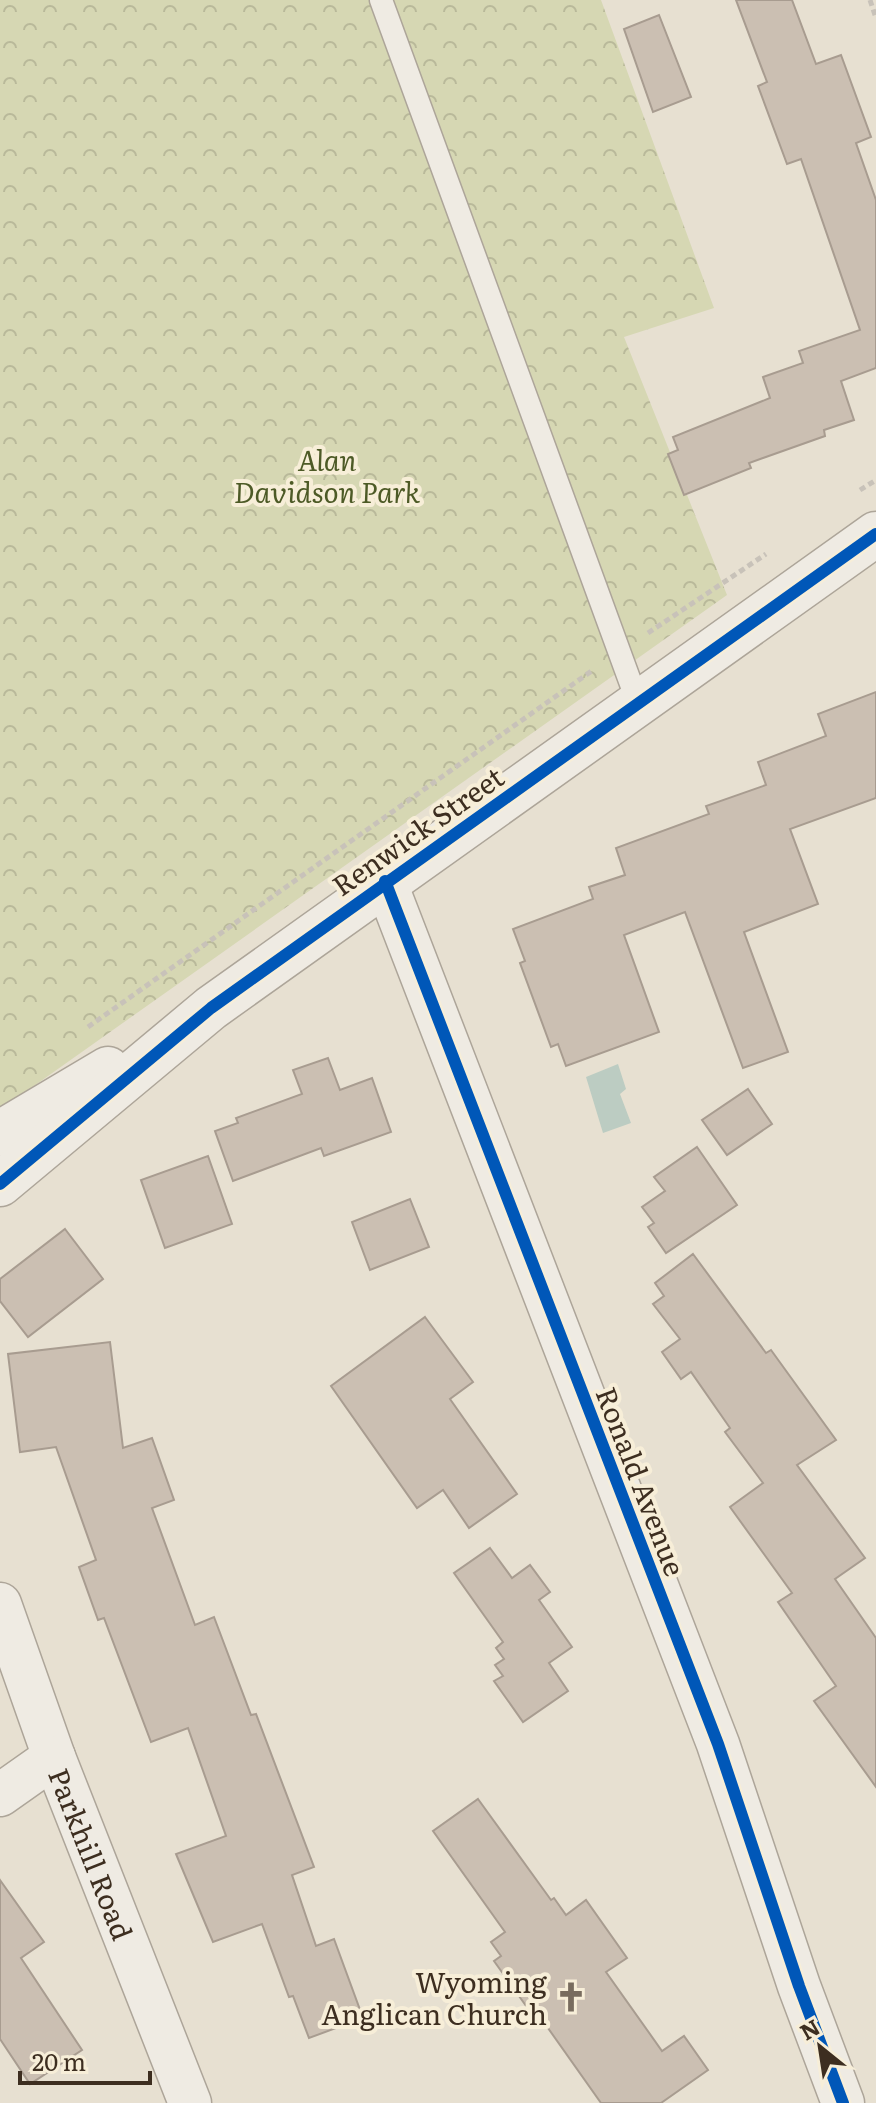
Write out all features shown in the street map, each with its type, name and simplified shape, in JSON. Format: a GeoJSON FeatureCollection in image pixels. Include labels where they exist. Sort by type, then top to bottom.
{"type":"FeatureCollection","features":[{"type":"Feature","properties":{"kind":"street","name":"Renwick Street"},"geometry":{"type":"LineString","coordinates":[[0,1184],[211,1008],[385,881],[876,534]]}},
{"type":"Feature","properties":{"kind":"street","name":"Ronald Avenue"},"geometry":{"type":"LineString","coordinates":[[385,881],[718,1744],[799,1986],[843,2103]]}},
{"type":"Feature","properties":{"kind":"street","name":"Renwick Street"},"geometry":{"type":"LineString","coordinates":[[0,1133],[211,1008]]}},
{"type":"Feature","properties":{"kind":"street","name":"Parkhill Road"},"geometry":{"type":"LineString","coordinates":[[0,1604],[54,1757],[190,2103]]}},
{"type":"Feature","properties":{"kind":"street"},"geometry":{"type":"LineString","coordinates":[[0,1795],[54,1757]]}},
{"type":"Feature","properties":{"kind":"lane"},"geometry":{"type":"LineString","coordinates":[[381,0],[638,703]]}},
{"type":"Feature","properties":{"kind":"path"},"geometry":{"type":"LineString","coordinates":[[870,0],[876,18]]}},
{"type":"Feature","properties":{"kind":"path"},"geometry":{"type":"LineString","coordinates":[[850,497],[876,480]]}},
{"type":"Feature","properties":{"kind":"path"},"geometry":{"type":"LineString","coordinates":[[78,1034],[619,652],[773,549]]}},
{"type":"Feature","properties":{"kind":"green space","name":"Alan Davidson Park"},"geometry":{"type":"Polygon","coordinates":[[[0,0],[601,0],[714,308],[624,337],[727,595],[0,1110],[0,0]]]}},
{"type":"Feature","properties":{"kind":"shaded area"},"geometry":{"type":"Polygon","coordinates":[[[618,1064],[626,1089],[620,1094],[631,1123],[603,1133],[586,1077],[618,1064]]]}},
{"type":"Feature","properties":{"kind":"building"},"geometry":{"type":"Polygon","coordinates":[[[736,0],[792,0],[816,64],[841,55],[871,137],[856,143],[876,200],[876,368],[841,381],[854,420],[824,430],[825,436],[749,463],[751,468],[684,495],[668,454],[678,450],[673,437],[770,398],[763,377],[803,363],[799,351],[860,330],[801,159],[787,164],[758,86],[767,82],[736,0]]]}},
{"type":"Feature","properties":{"kind":"building"},"geometry":{"type":"Polygon","coordinates":[[[659,15],[691,97],[653,112],[624,29],[659,15]]]}},
{"type":"Feature","properties":{"kind":"building"},"geometry":{"type":"Polygon","coordinates":[[[876,692],[876,798],[790,829],[818,904],[744,932],[788,1052],[743,1068],[685,912],[624,935],[659,1032],[566,1066],[558,1044],[551,1047],[520,963],[525,961],[513,929],[593,899],[589,887],[625,875],[616,848],[709,814],[706,806],[766,785],[758,762],[826,736],[818,714],[876,692]]]}},
{"type":"Feature","properties":{"kind":"building"},"geometry":{"type":"Polygon","coordinates":[[[328,1058],[340,1090],[372,1078],[391,1132],[324,1156],[321,1148],[233,1181],[215,1131],[238,1123],[236,1118],[302,1094],[293,1070],[328,1058]]]}},
{"type":"Feature","properties":{"kind":"building"},"geometry":{"type":"Polygon","coordinates":[[[748,1089],[772,1124],[727,1155],[702,1120],[748,1089]]]}},
{"type":"Feature","properties":{"kind":"building"},"geometry":{"type":"Polygon","coordinates":[[[697,1147],[737,1205],[666,1253],[648,1227],[654,1223],[642,1207],[665,1191],[654,1177],[697,1147]]]}},
{"type":"Feature","properties":{"kind":"building"},"geometry":{"type":"Polygon","coordinates":[[[208,1156],[232,1224],[165,1248],[141,1180],[208,1156]]]}},
{"type":"Feature","properties":{"kind":"building"},"geometry":{"type":"Polygon","coordinates":[[[410,1199],[429,1247],[370,1270],[352,1222],[410,1199]]]}},
{"type":"Feature","properties":{"kind":"building"},"geometry":{"type":"Polygon","coordinates":[[[65,1229],[103,1279],[28,1337],[0,1301],[0,1279],[65,1229]]]}},
{"type":"Feature","properties":{"kind":"building"},"geometry":{"type":"Polygon","coordinates":[[[693,1254],[766,1353],[771,1350],[836,1440],[797,1465],[865,1558],[835,1579],[876,1638],[876,1787],[814,1701],[836,1686],[778,1602],[792,1593],[730,1507],[763,1483],[725,1432],[730,1428],[691,1372],[681,1379],[662,1352],[680,1339],[653,1304],[664,1296],[655,1283],[693,1254]]]}},
{"type":"Feature","properties":{"kind":"building"},"geometry":{"type":"Polygon","coordinates":[[[425,1317],[473,1382],[450,1399],[517,1494],[469,1528],[443,1490],[417,1508],[331,1386],[425,1317]]]}},
{"type":"Feature","properties":{"kind":"building"},"geometry":{"type":"Polygon","coordinates":[[[110,1342],[123,1448],[152,1438],[174,1500],[152,1508],[195,1625],[214,1617],[251,1715],[256,1714],[314,1867],[292,1875],[316,1946],[334,1939],[363,2018],[309,2038],[293,1996],[289,1997],[262,1924],[213,1942],[176,1854],[226,1836],[188,1728],[151,1742],[104,1618],[98,1620],[79,1567],[96,1560],[56,1447],[20,1452],[8,1354],[110,1342]]]}},
{"type":"Feature","properties":{"kind":"building"},"geometry":{"type":"Polygon","coordinates":[[[490,1548],[512,1578],[530,1565],[550,1592],[539,1600],[572,1647],[549,1663],[568,1691],[523,1722],[494,1681],[503,1676],[495,1665],[504,1659],[496,1648],[503,1642],[454,1573],[490,1548]]]}},
{"type":"Feature","properties":{"kind":"building","name":"Wyoming Anglican Church"},"geometry":{"type":"Polygon","coordinates":[[[478,1799],[551,1900],[554,1898],[566,1915],[586,1900],[627,1958],[606,1972],[662,2051],[684,2036],[708,2070],[661,2103],[601,2103],[543,2021],[539,2024],[494,1961],[501,1956],[491,1942],[505,1932],[433,1831],[478,1799]]]}},
{"type":"Feature","properties":{"kind":"building"},"geometry":{"type":"Polygon","coordinates":[[[0,1880],[44,1942],[21,1958],[82,2050],[30,2084],[0,2039],[0,1880]]]}},
{"type":"Feature","properties":{"kind":"cycle path"},"geometry":{"type":"LineString","coordinates":[[0,1184],[211,1008],[876,534]]}},
{"type":"Feature","properties":{"kind":"cycle path"},"geometry":{"type":"LineString","coordinates":[[385,881],[718,1744],[799,1986],[843,2103]]}},
{"type":"Feature","properties":{"kind":"place","name":"Wyoming Anglican Church"},"geometry":{"type":"Point","coordinates":[571,1997]}}]}
